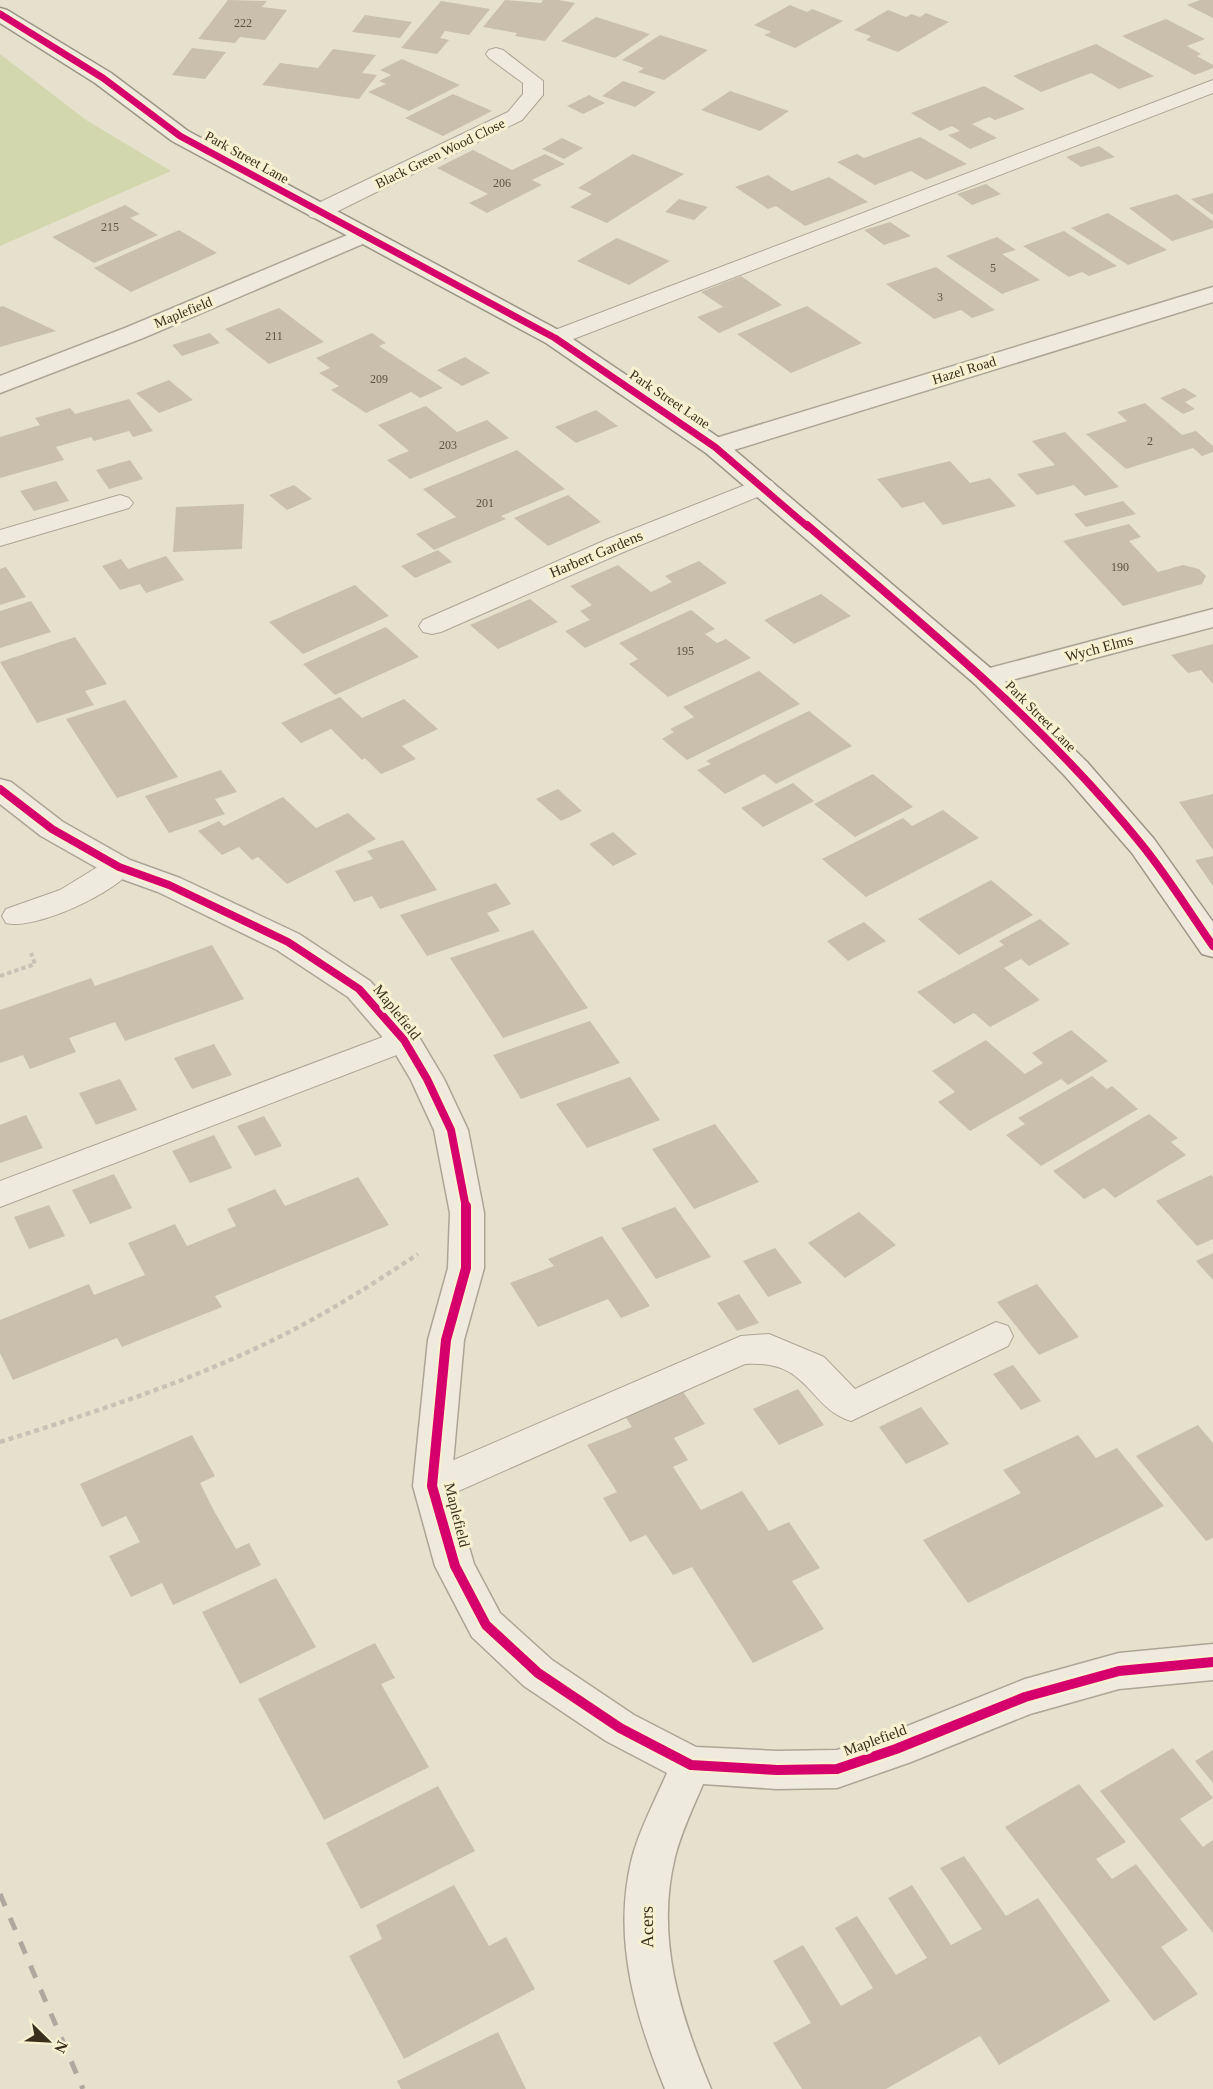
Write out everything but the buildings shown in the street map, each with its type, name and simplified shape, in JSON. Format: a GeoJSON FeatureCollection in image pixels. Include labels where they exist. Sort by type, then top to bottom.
{"type":"FeatureCollection","features":[{"type":"Feature","properties":{"kind":"street","name":"Park Street Lane"},"geometry":{"type":"LineString","coordinates":[[0,14],[103,78],[180,135],[318,212],[555,338],[715,447],[985,678],[1076,769],[1143,846],[1213,946]]}},
{"type":"Feature","properties":{"kind":"street","name":"Maplefield"},"geometry":{"type":"LineString","coordinates":[[0,385],[145,328],[364,235]]}},
{"type":"Feature","properties":{"kind":"street","name":"Hazel Road"},"geometry":{"type":"LineString","coordinates":[[715,447],[1213,294]]}},
{"type":"Feature","properties":{"kind":"street","name":"Wych Elms"},"geometry":{"type":"LineString","coordinates":[[985,678],[1213,618]]}},
{"type":"Feature","properties":{"kind":"street","name":"Maplefield"},"geometry":{"type":"LineString","coordinates":[[0,789],[52,829],[119,867],[169,885],[288,942],[358,989],[404,1040],[427,1079],[451,1130],[467,1213],[466,1268],[446,1340],[432,1486],[455,1566],[486,1625],[538,1673],[620,1728],[691,1765],[777,1770],[837,1769],[896,1749],[1025,1697],[1119,1671],[1213,1662]]}},
{"type":"Feature","properties":{"kind":"street","name":"Acers"},"geometry":{"type":"LineString","coordinates":[[688,2089],[666,2038],[649,1969],[644,1918],[653,1857],[691,1765]]}},
{"type":"Feature","properties":{"kind":"lane","name":"Black Green Wood Close"},"geometry":{"type":"LineString","coordinates":[[318,212],[515,116],[533,95],[532,81],[496,54]]}},
{"type":"Feature","properties":{"kind":"lane"},"geometry":{"type":"LineString","coordinates":[[555,338],[1213,86]]}},
{"type":"Feature","properties":{"kind":"lane","name":"Harbert Gardens"},"geometry":{"type":"LineString","coordinates":[[432,626],[617,545],[762,486]]}},
{"type":"Feature","properties":{"kind":"lane"},"geometry":{"type":"LineString","coordinates":[[0,538],[120,503]]}},
{"type":"Feature","properties":{"kind":"lane"},"geometry":{"type":"LineString","coordinates":[[17,916],[66,900],[93,887],[119,867]]}},
{"type":"Feature","properties":{"kind":"lane"},"geometry":{"type":"LineString","coordinates":[[0,1194],[404,1040]]}},
{"type":"Feature","properties":{"kind":"lane"},"geometry":{"type":"LineString","coordinates":[[432,1486],[741,1350],[769,1348],[812,1367],[851,1407],[996,1336]]}},
{"type":"Feature","properties":{"kind":"path"},"geometry":{"type":"LineString","coordinates":[[0,1443],[133,1399],[250,1351],[344,1303],[427,1248],[466,1235]]}},
{"type":"Feature","properties":{"kind":"green space"},"geometry":{"type":"Polygon","coordinates":[[[0,54],[86,120],[171,171],[0,246],[0,54]]]}},
{"type":"Feature","properties":{"kind":"railway"},"geometry":{"type":"LineString","coordinates":[[0,1894],[83,2089]]}},
{"type":"Feature","properties":{"kind":"cycle path"},"geometry":{"type":"LineString","coordinates":[[0,14],[103,78],[180,136],[555,338],[715,447],[985,678],[1076,769],[1143,846],[1213,946]]}},
{"type":"Feature","properties":{"kind":"cycle path"},"geometry":{"type":"LineString","coordinates":[[0,789],[52,829],[119,867],[169,885],[288,942],[359,989],[404,1040],[427,1079],[451,1130],[467,1213],[466,1268],[446,1340],[432,1486],[455,1566],[486,1625],[538,1673],[620,1728],[691,1765],[777,1770],[837,1769],[896,1749],[1025,1697],[1119,1671],[1213,1662]]}}]}
